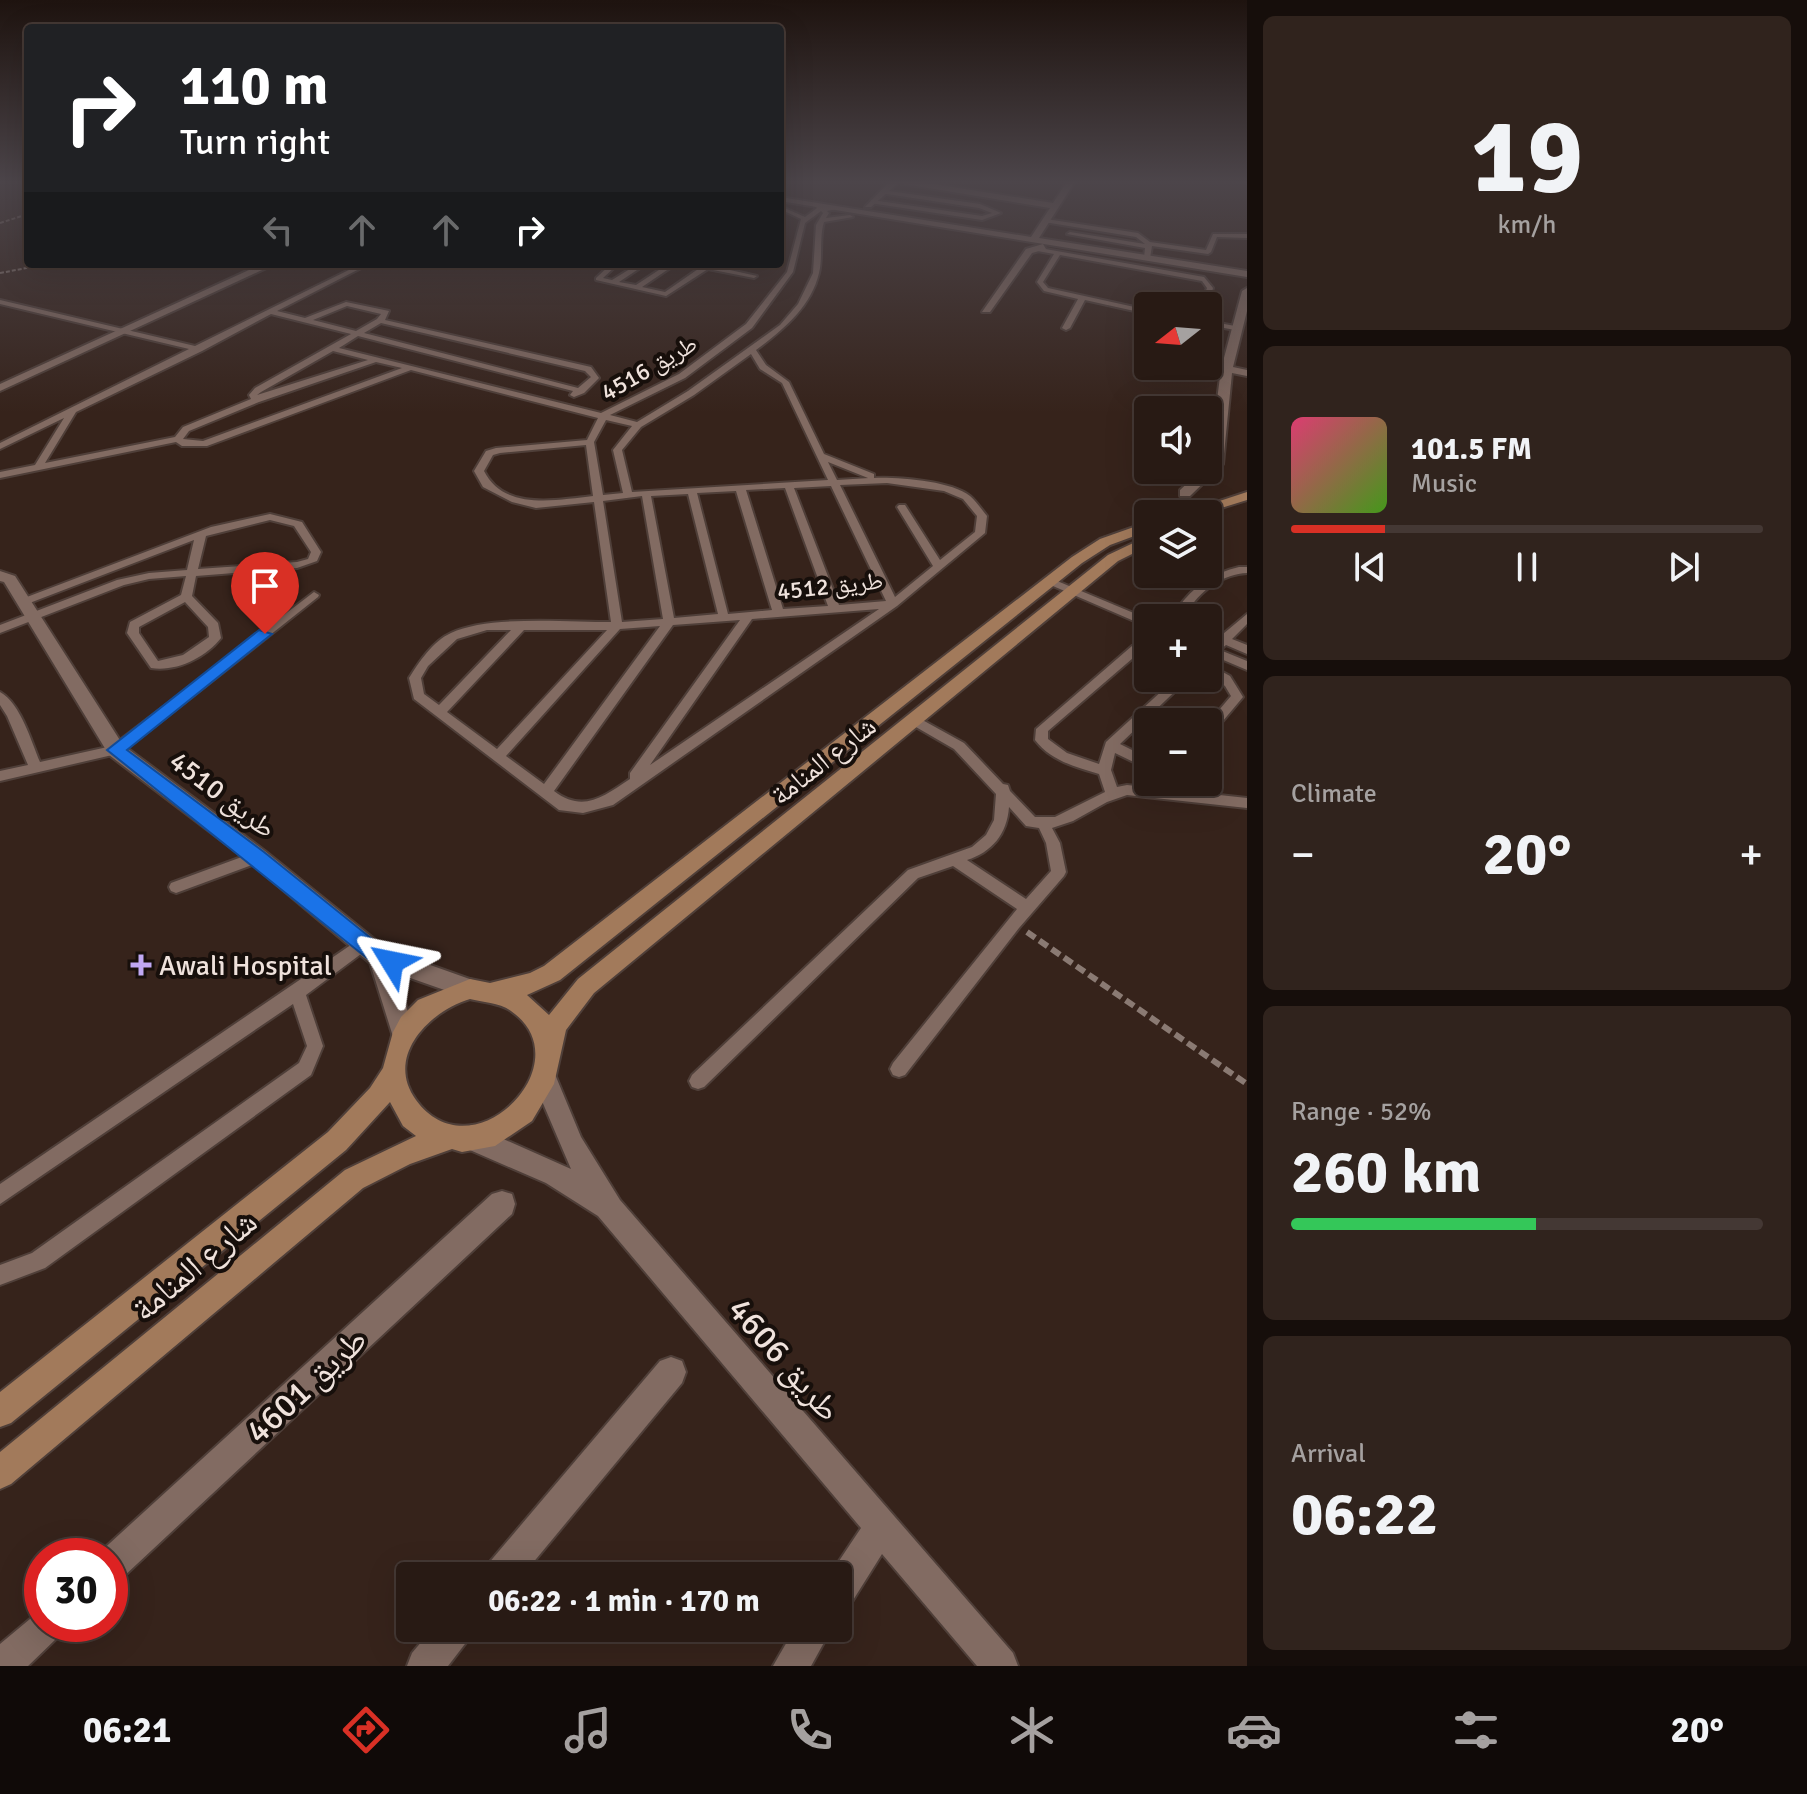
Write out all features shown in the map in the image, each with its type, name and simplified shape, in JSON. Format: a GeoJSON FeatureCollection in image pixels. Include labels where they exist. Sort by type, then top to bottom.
{"type":"FeatureCollection","features":[{"type":"Feature","properties":{"kind":"street"},"geometry":{"type":"LineString","coordinates":[[986,310],[1027,258]]}},
{"type":"Feature","properties":{"kind":"street"},"geometry":{"type":"LineString","coordinates":[[1111,258],[1247,277]]}},
{"type":"Feature","properties":{"kind":"street"},"geometry":{"type":"LineString","coordinates":[[1147,258],[1247,277]]}},
{"type":"Feature","properties":{"kind":"street"},"geometry":{"type":"LineString","coordinates":[[0,388],[261,268]]}},
{"type":"Feature","properties":{"kind":"street"},"geometry":{"type":"LineString","coordinates":[[1185,493],[1216,464],[1227,369],[1235,328],[1247,291]]}},
{"type":"Feature","properties":{"kind":"street"},"geometry":{"type":"LineString","coordinates":[[1227,369],[1247,373]]}},
{"type":"Feature","properties":{"kind":"street"},"geometry":{"type":"LineString","coordinates":[[1222,504],[1247,496]]}},
{"type":"Feature","properties":{"kind":"street"},"geometry":{"type":"LineString","coordinates":[[1222,518],[1247,510]]}},
{"type":"Feature","properties":{"kind":"street","name":"شارع المنامة"},"geometry":{"type":"LineString","coordinates":[[498,990],[534,983],[552,973],[1050,581],[1105,542],[1134,531]]}},
{"type":"Feature","properties":{"kind":"street","name":"شارع المنامة"},"geometry":{"type":"LineString","coordinates":[[549,1044],[556,1024],[586,986],[1113,558],[1134,547]]}},
{"type":"Feature","properties":{"kind":"street","name":"طريق 4510"},"geometry":{"type":"LineString","coordinates":[[0,576],[10,579],[116,750],[258,857],[372,950],[470,989]]}},
{"type":"Feature","properties":{"kind":"street"},"geometry":{"type":"LineString","coordinates":[[372,950],[403,1035]]}},
{"type":"Feature","properties":{"kind":"street"},"geometry":{"type":"LineString","coordinates":[[461,1137],[496,1132],[517,1119],[535,1101],[545,1080],[549,1044],[540,1019],[521,1000],[498,990],[470,989],[444,997],[420,1012],[403,1035],[394,1072],[397,1094],[409,1114],[427,1129],[461,1137],[555,1174],[610,1210]]}},
{"type":"Feature","properties":{"kind":"street","name":"شارع المنامة"},"geometry":{"type":"LineString","coordinates":[[0,1412],[337,1141],[379,1097],[394,1072]]}},
{"type":"Feature","properties":{"kind":"street","name":"طريق 4606"},"geometry":{"type":"LineString","coordinates":[[545,1080],[572,1146],[610,1210],[991,1662]]}},
{"type":"Feature","properties":{"kind":"street","name":"شارع المنامة"},"geometry":{"type":"LineString","coordinates":[[0,1473],[354,1179],[404,1153],[461,1137]]}},
{"type":"Feature","properties":{"kind":"street","name":"طريق 4601"},"geometry":{"type":"LineString","coordinates":[[128,1549],[502,1204]]}},
{"type":"Feature","properties":{"kind":"street"},"geometry":{"type":"LineString","coordinates":[[512,1562],[671,1372]]}},
{"type":"Feature","properties":{"kind":"street"},"geometry":{"type":"LineString","coordinates":[[852,1571],[880,1528]]}},
{"type":"Feature","properties":{"kind":"street"},"geometry":{"type":"LineString","coordinates":[[2,1666],[28,1642]]}},
{"type":"Feature","properties":{"kind":"street"},"geometry":{"type":"LineString","coordinates":[[425,1666],[445,1642]]}},
{"type":"Feature","properties":{"kind":"street"},"geometry":{"type":"LineString","coordinates":[[791,1666],[806,1642]]}},
{"type":"Feature","properties":{"kind":"lane","name":"طريق 4516"},"geometry":{"type":"LineString","coordinates":[[617,626],[590,442],[604,415],[682,376],[749,326],[790,272],[794,258]]}},
{"type":"Feature","properties":{"kind":"lane","name":"طريق 4516"},"geometry":{"type":"LineString","coordinates":[[628,495],[617,450],[638,425],[721,373],[783,327],[801,304],[816,273],[817,258]]}},
{"type":"Feature","properties":{"kind":"lane"},"geometry":{"type":"LineString","coordinates":[[1055,258],[1043,276],[1042,286],[1055,294],[1134,309]]}},
{"type":"Feature","properties":{"kind":"lane"},"geometry":{"type":"LineString","coordinates":[[1074,258],[1204,279],[1210,288],[1209,292]]}},
{"type":"Feature","properties":{"kind":"lane"},"geometry":{"type":"LineString","coordinates":[[0,446],[358,268]]}},
{"type":"Feature","properties":{"kind":"lane"},"geometry":{"type":"LineString","coordinates":[[610,268],[598,278],[671,294],[705,268]]}},
{"type":"Feature","properties":{"kind":"lane"},"geometry":{"type":"LineString","coordinates":[[612,283],[636,268]]}},
{"type":"Feature","properties":{"kind":"lane"},"geometry":{"type":"LineString","coordinates":[[636,288],[663,268]]}},
{"type":"Feature","properties":{"kind":"lane"},"geometry":{"type":"LineString","coordinates":[[711,268],[754,276]]}},
{"type":"Feature","properties":{"kind":"lane"},"geometry":{"type":"LineString","coordinates":[[1066,328],[1082,299]]}},
{"type":"Feature","properties":{"kind":"lane"},"geometry":{"type":"LineString","coordinates":[[0,302],[199,349]]}},
{"type":"Feature","properties":{"kind":"lane"},"geometry":{"type":"LineString","coordinates":[[256,400],[253,395],[258,390],[380,321],[386,313],[353,304],[338,306],[307,320]]}},
{"type":"Feature","properties":{"kind":"lane"},"geometry":{"type":"LineString","coordinates":[[272,312],[581,391]]}},
{"type":"Feature","properties":{"kind":"lane"},"geometry":{"type":"LineString","coordinates":[[380,321],[588,369],[595,378],[561,404]]}},
{"type":"Feature","properties":{"kind":"lane"},"geometry":{"type":"LineString","coordinates":[[1222,326],[1235,328]]}},
{"type":"Feature","properties":{"kind":"lane"},"geometry":{"type":"LineString","coordinates":[[331,348],[638,425]]}},
{"type":"Feature","properties":{"kind":"lane"},"geometry":{"type":"LineString","coordinates":[[476,364],[500,348]]}},
{"type":"Feature","properties":{"kind":"lane"},"geometry":{"type":"LineString","coordinates":[[753,351],[758,362],[785,382],[893,604]]}},
{"type":"Feature","properties":{"kind":"lane"},"geometry":{"type":"LineString","coordinates":[[0,475],[178,439],[186,429],[256,400],[377,359]]}},
{"type":"Feature","properties":{"kind":"lane"},"geometry":{"type":"LineString","coordinates":[[178,439],[182,443],[204,444],[410,368]]}},
{"type":"Feature","properties":{"kind":"lane"},"geometry":{"type":"LineString","coordinates":[[721,373],[743,370]]}},
{"type":"Feature","properties":{"kind":"lane"},"geometry":{"type":"LineString","coordinates":[[756,371],[771,373]]}},
{"type":"Feature","properties":{"kind":"lane"},"geometry":{"type":"LineString","coordinates":[[37,469],[72,410]]}},
{"type":"Feature","properties":{"kind":"lane","name":"طريق 4512"},"geometry":{"type":"LineString","coordinates":[[590,442],[499,450],[489,453],[479,471],[486,485],[515,500],[536,505],[646,493],[834,480],[887,480],[946,488],[966,497],[982,516],[980,533],[893,604],[628,788],[608,801],[583,808],[564,806],[418,696],[415,678],[424,663],[453,636],[468,630],[521,626],[617,626],[893,604]]}},
{"type":"Feature","properties":{"kind":"lane"},"geometry":{"type":"LineString","coordinates":[[822,456],[859,473],[887,480]]}},
{"type":"Feature","properties":{"kind":"lane"},"geometry":{"type":"LineString","coordinates":[[788,484],[835,610]]}},
{"type":"Feature","properties":{"kind":"lane"},"geometry":{"type":"LineString","coordinates":[[740,488],[779,614]]}},
{"type":"Feature","properties":{"kind":"lane"},"geometry":{"type":"LineString","coordinates":[[692,491],[724,618]]}},
{"type":"Feature","properties":{"kind":"lane"},"geometry":{"type":"LineString","coordinates":[[546,792],[669,622],[646,493]]}},
{"type":"Feature","properties":{"kind":"lane"},"geometry":{"type":"LineString","coordinates":[[902,507],[938,565]]}},
{"type":"Feature","properties":{"kind":"lane"},"geometry":{"type":"LineString","coordinates":[[0,629],[28,609],[201,534],[250,520],[278,518],[298,524],[316,552],[312,561],[297,565],[121,582],[28,609]]}},
{"type":"Feature","properties":{"kind":"lane"},"geometry":{"type":"LineString","coordinates":[[186,597],[214,626],[215,638],[207,647],[182,660],[155,665],[133,633],[134,625],[186,597],[201,534]]}},
{"type":"Feature","properties":{"kind":"lane"},"geometry":{"type":"LineString","coordinates":[[1186,604],[1229,571],[1247,570]]}},
{"type":"Feature","properties":{"kind":"lane"},"geometry":{"type":"LineString","coordinates":[[1050,581],[1134,617]]}},
{"type":"Feature","properties":{"kind":"lane"},"geometry":{"type":"LineString","coordinates":[[0,776],[116,750],[314,595]]}},
{"type":"Feature","properties":{"kind":"lane"},"geometry":{"type":"LineString","coordinates":[[628,788],[748,616]]}},
{"type":"Feature","properties":{"kind":"lane"},"geometry":{"type":"LineString","coordinates":[[1247,618],[1224,640],[1247,650]]}},
{"type":"Feature","properties":{"kind":"lane"},"geometry":{"type":"LineString","coordinates":[[440,712],[521,626]]}},
{"type":"Feature","properties":{"kind":"lane"},"geometry":{"type":"LineString","coordinates":[[498,756],[617,626]]}},
{"type":"Feature","properties":{"kind":"lane"},"geometry":{"type":"LineString","coordinates":[[1104,770],[1072,763],[1053,752],[1041,740],[1042,729],[1134,651]]}},
{"type":"Feature","properties":{"kind":"lane"},"geometry":{"type":"LineString","coordinates":[[1222,656],[1247,666]]}},
{"type":"Feature","properties":{"kind":"lane"},"geometry":{"type":"LineString","coordinates":[[1222,675],[1235,688],[1237,697],[1222,715]]}},
{"type":"Feature","properties":{"kind":"lane"},"geometry":{"type":"LineString","coordinates":[[1112,792],[1104,770],[1111,745],[1168,692]]}},
{"type":"Feature","properties":{"kind":"lane"},"geometry":{"type":"LineString","coordinates":[[0,696],[13,715],[36,768]]}},
{"type":"Feature","properties":{"kind":"lane"},"geometry":{"type":"LineString","coordinates":[[913,720],[959,746],[1031,822],[1055,824],[1112,792],[1127,790],[1247,803]]}},
{"type":"Feature","properties":{"kind":"lane"},"geometry":{"type":"LineString","coordinates":[[1111,745],[1134,757]]}},
{"type":"Feature","properties":{"kind":"lane"},"geometry":{"type":"LineString","coordinates":[[698,1081],[913,874],[977,851],[991,839],[1001,820],[1003,789]]}},
{"type":"Feature","properties":{"kind":"lane"},"geometry":{"type":"LineString","coordinates":[[899,1069],[1014,923],[1059,872],[1053,843],[1044,825]]}},
{"type":"Feature","properties":{"kind":"lane"},"geometry":{"type":"LineString","coordinates":[[176,887],[258,857]]}},
{"type":"Feature","properties":{"kind":"lane"},"geometry":{"type":"LineString","coordinates":[[954,859],[1028,908]]}},
{"type":"Feature","properties":{"kind":"lane"},"geometry":{"type":"LineString","coordinates":[[0,1195],[135,1099],[372,950]]}},
{"type":"Feature","properties":{"kind":"lane"},"geometry":{"type":"LineString","coordinates":[[0,1275],[38,1261],[305,1069],[315,1046],[298,994]]}},
{"type":"Feature","properties":{"kind":"path"},"geometry":{"type":"LineString","coordinates":[[0,273],[27,268]]}},
{"type":"Feature","properties":{"kind":"path"},"geometry":{"type":"LineString","coordinates":[[1014,923],[1247,1084]]}},
{"type":"Feature","properties":{"kind":"place","name":"Awali Hospital"},"geometry":{"type":"Point","coordinates":[141,965]}},
{"type":"Feature","properties":{"kind":"route"},"geometry":{"type":"LineString","coordinates":[[265,634],[116,750],[258,857],[380,957],[392,962]]}}]}
